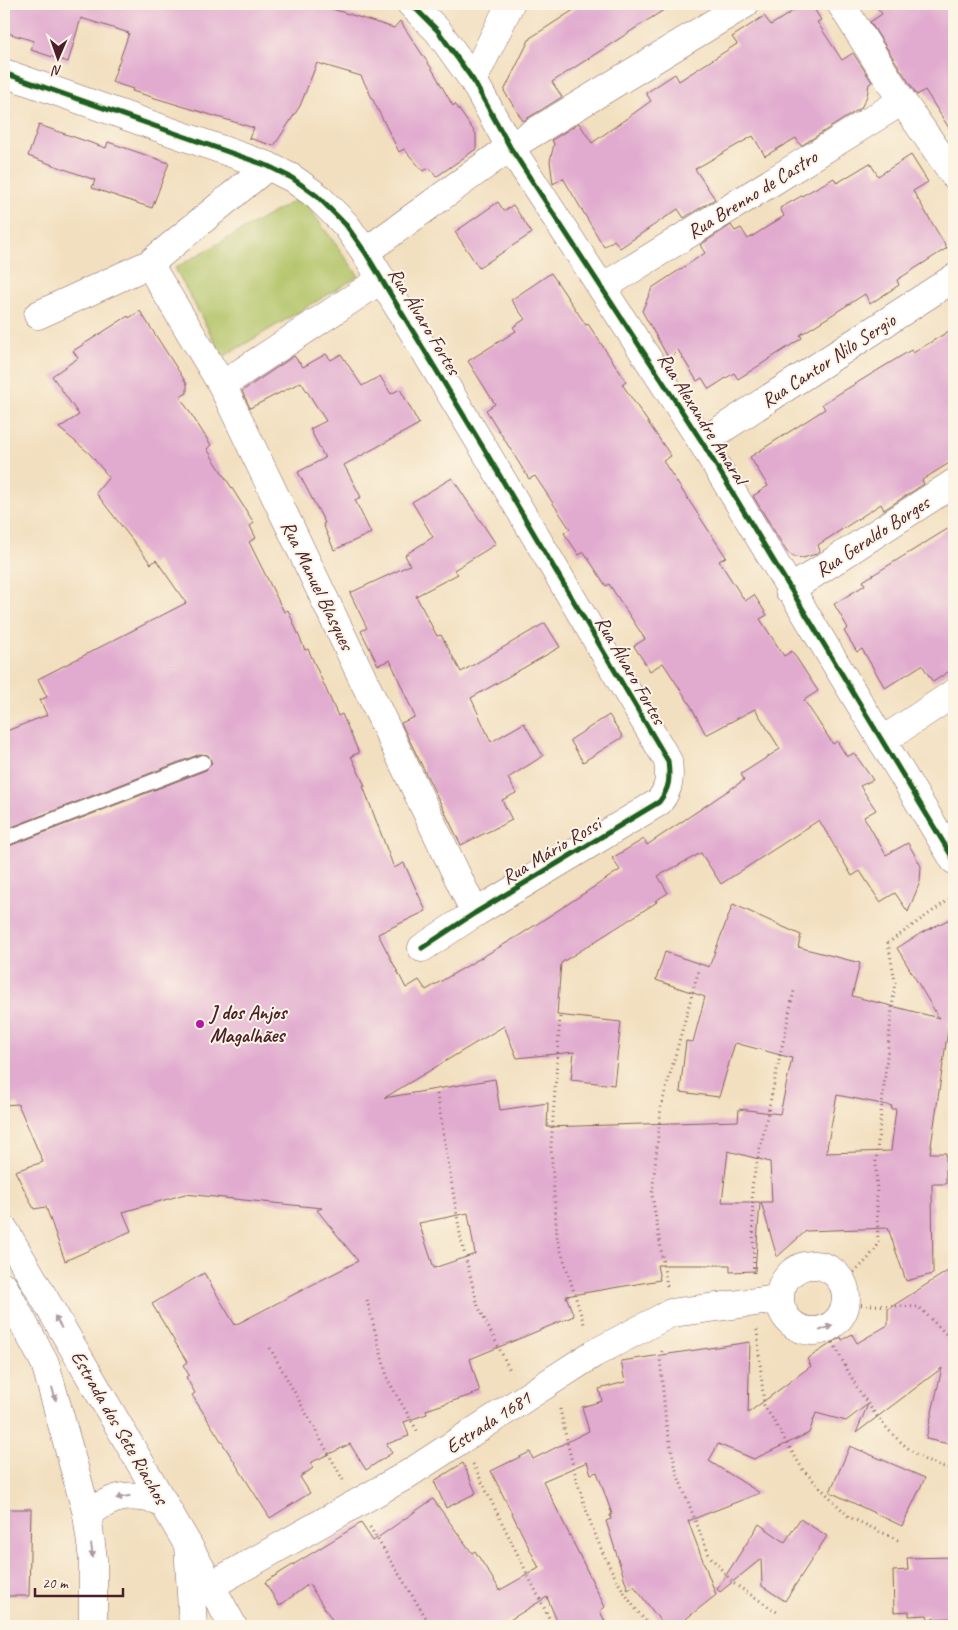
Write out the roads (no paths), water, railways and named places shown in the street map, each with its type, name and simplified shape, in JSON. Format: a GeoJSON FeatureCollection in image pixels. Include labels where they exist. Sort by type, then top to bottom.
{"type":"FeatureCollection","features":[{"type":"Feature","properties":{"kind":"street","name":"Rua Alexandre Amaral"},"geometry":{"type":"LineString","coordinates":[[411,4],[438,31],[473,80],[510,146],[702,442],[789,590],[954,860]]}},
{"type":"Feature","properties":{"kind":"street"},"geometry":{"type":"LineString","coordinates":[[473,80],[510,4]]}},
{"type":"Feature","properties":{"kind":"street"},"geometry":{"type":"LineString","coordinates":[[365,252],[510,146],[745,4]]}},
{"type":"Feature","properties":{"kind":"street"},"geometry":{"type":"LineString","coordinates":[[841,4],[902,101],[954,175]]}},
{"type":"Feature","properties":{"kind":"street","name":"Rua Álvaro Fortes"},"geometry":{"type":"LineString","coordinates":[[4,73],[268,166],[292,178],[317,196],[346,225],[382,279],[668,761]]}},
{"type":"Feature","properties":{"kind":"street","name":"Rua Brenno de Castro"},"geometry":{"type":"LineString","coordinates":[[603,287],[902,101]]}},
{"type":"Feature","properties":{"kind":"street"},"geometry":{"type":"LineString","coordinates":[[38,315],[149,264],[268,166]]}},
{"type":"Feature","properties":{"kind":"street","name":"Rua Manuel Blasques"},"geometry":{"type":"LineString","coordinates":[[149,264],[222,385],[475,913]]}},
{"type":"Feature","properties":{"kind":"street","name":"Rua Cantor Nilo Sergio"},"geometry":{"type":"LineString","coordinates":[[702,442],[954,278]]}},
{"type":"Feature","properties":{"kind":"street"},"geometry":{"type":"LineString","coordinates":[[222,385],[382,279]]}},
{"type":"Feature","properties":{"kind":"street","name":"Rua Geraldo Borges"},"geometry":{"type":"LineString","coordinates":[[789,590],[954,483]]}},
{"type":"Feature","properties":{"kind":"street"},"geometry":{"type":"LineString","coordinates":[[882,741],[954,693]]}},
{"type":"Feature","properties":{"kind":"street","name":"Rua Mário Rossi"},"geometry":{"type":"LineString","coordinates":[[422,948],[475,913],[659,802],[668,790],[670,776],[668,761]]}},
{"type":"Feature","properties":{"kind":"street","name":"Estrada dos Sete Riachos"},"geometry":{"type":"LineString","coordinates":[[4,1229],[163,1501],[233,1626]]}},
{"type":"Feature","properties":{"kind":"street"},"geometry":{"type":"LineString","coordinates":[[816,1265],[827,1267],[836,1274],[845,1294],[843,1315],[827,1329],[810,1331],[794,1327],[767,1299],[781,1288],[786,1278],[795,1270],[805,1266],[816,1265]]}},
{"type":"Feature","properties":{"kind":"street","name":"Estrada dos Sete Riachos"},"geometry":{"type":"LineString","coordinates":[[4,1287],[45,1363],[87,1514],[92,1559],[93,1626]]}},
{"type":"Feature","properties":{"kind":"street","name":"Estrada 1681"},"geometry":{"type":"LineString","coordinates":[[210,1586],[432,1458],[593,1354],[671,1313],[767,1299]]}},
{"type":"Feature","properties":{"kind":"street"},"geometry":{"type":"LineString","coordinates":[[87,1514],[107,1501],[122,1496],[138,1495],[163,1501]]}},
{"type":"Feature","properties":{"kind":"street"},"geometry":{"type":"LineString","coordinates":[[188,1546],[193,1626]]}},
{"type":"Feature","properties":{"kind":"lane"},"geometry":{"type":"LineString","coordinates":[[4,839],[204,762]]}},
{"type":"Feature","properties":{"kind":"place","name":"J dos Anjos Magalhães"},"geometry":{"type":"Point","coordinates":[200,1024]}}]}
